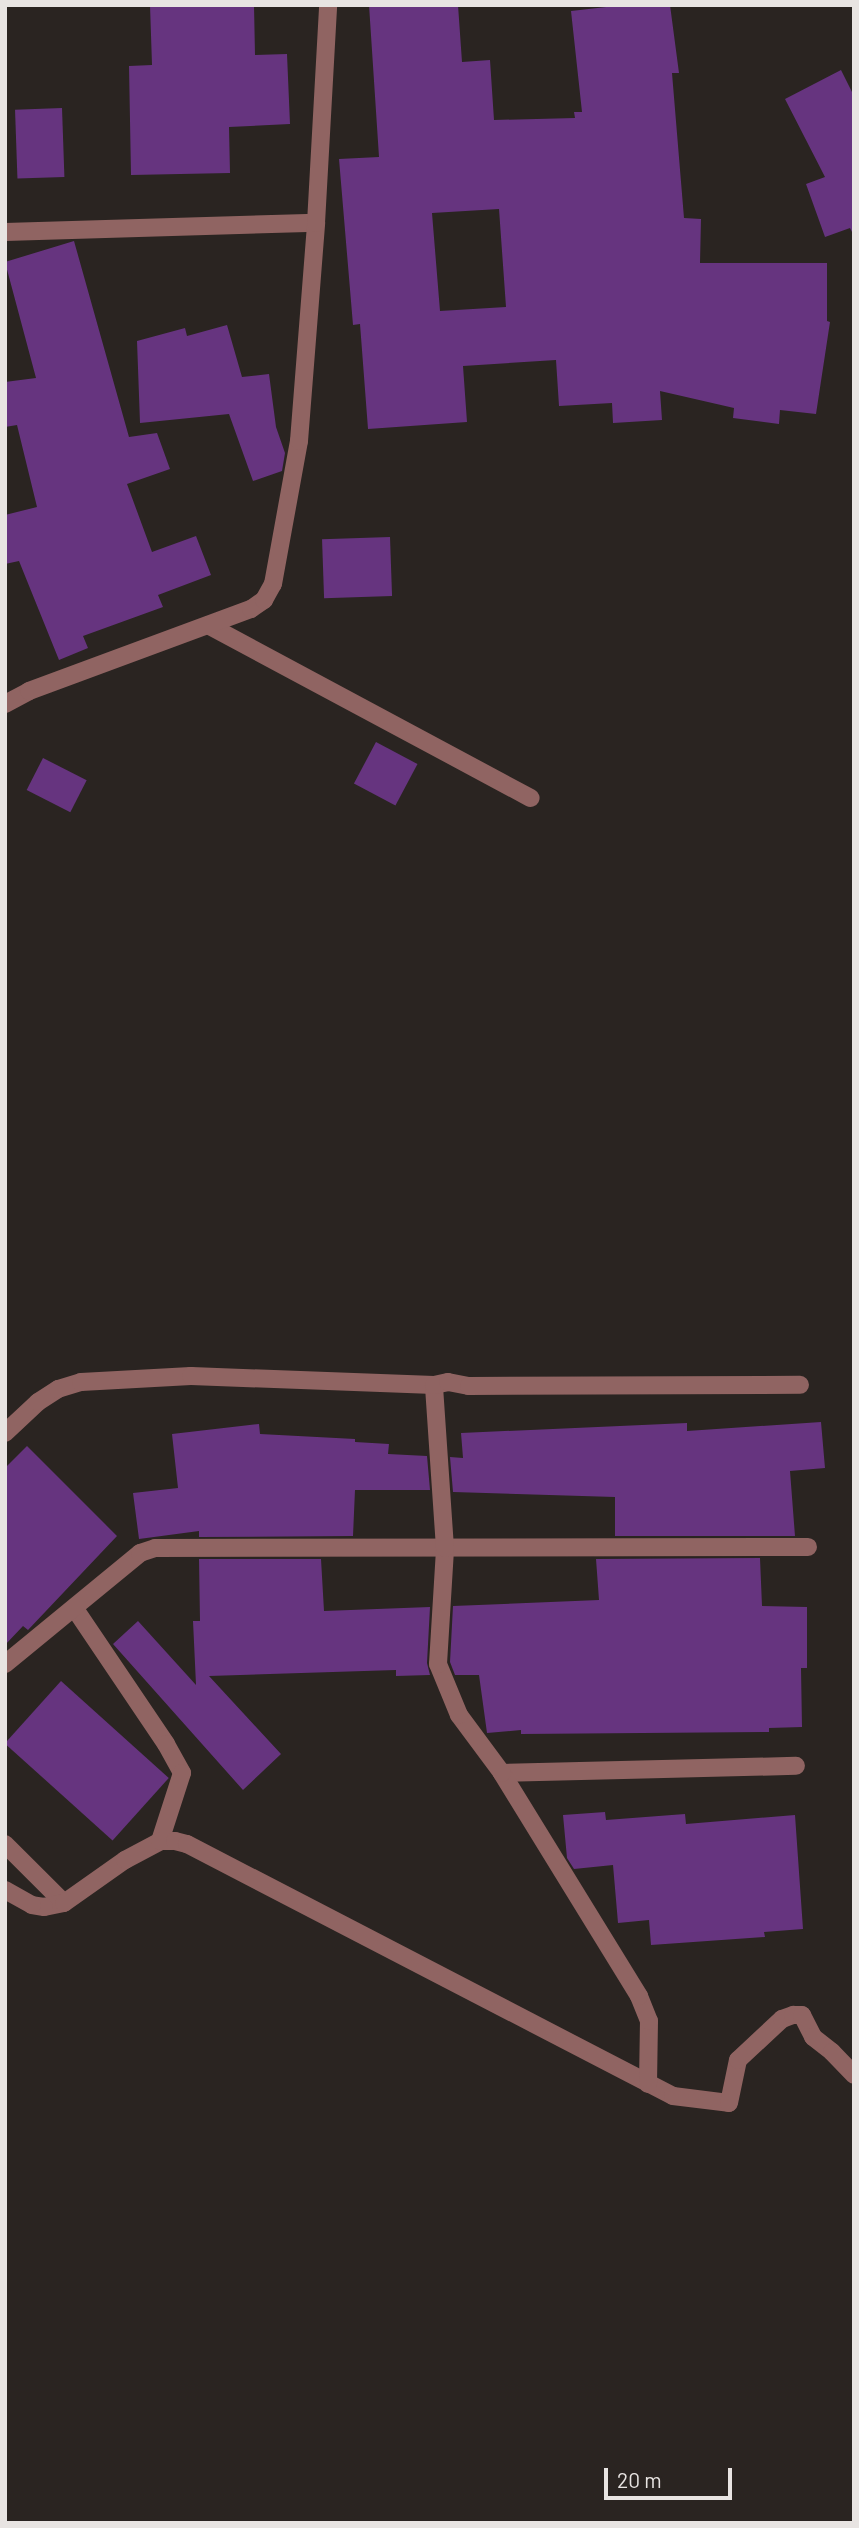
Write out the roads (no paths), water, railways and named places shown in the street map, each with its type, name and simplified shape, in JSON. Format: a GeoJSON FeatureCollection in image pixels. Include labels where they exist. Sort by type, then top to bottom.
{"type":"FeatureCollection","features":[{"type":"Feature","properties":{"kind":"street"},"geometry":{"type":"LineString","coordinates":[[5,704],[29,691],[251,609],[264,600],[273,584],[299,441],[316,223],[328,5]]}},
{"type":"Feature","properties":{"kind":"street"},"geometry":{"type":"LineString","coordinates":[[5,232],[316,223]]}},
{"type":"Feature","properties":{"kind":"street"},"geometry":{"type":"LineString","coordinates":[[208,625],[531,798]]}},
{"type":"Feature","properties":{"kind":"street"},"geometry":{"type":"LineString","coordinates":[[5,1433],[38,1402],[58,1390],[81,1382],[191,1376],[434,1385],[448,1382],[469,1386],[800,1385]]}},
{"type":"Feature","properties":{"kind":"street"},"geometry":{"type":"LineString","coordinates":[[434,1385],[445,1548],[439,1664],[459,1715],[502,1773],[639,1996],[649,2021],[648,2084]]}},
{"type":"Feature","properties":{"kind":"street"},"geometry":{"type":"LineString","coordinates":[[5,1664],[148,1549],[808,1548]]}},
{"type":"Feature","properties":{"kind":"street"},"geometry":{"type":"LineString","coordinates":[[75,1609],[166,1744],[182,1773],[160,1841]]}},
{"type":"Feature","properties":{"kind":"street"},"geometry":{"type":"LineString","coordinates":[[502,1773],[796,1766]]}},
{"type":"Feature","properties":{"kind":"street"},"geometry":{"type":"LineString","coordinates":[[5,1890],[32,1905],[44,1907],[64,1903],[125,1860],[160,1841],[187,1844],[673,2096],[729,2103],[738,2060],[782,2019],[793,2015],[802,2015],[813,2037],[854,2075]]}},
{"type":"Feature","properties":{"kind":"street"},"geometry":{"type":"LineString","coordinates":[[5,1844],[64,1903]]}}]}
